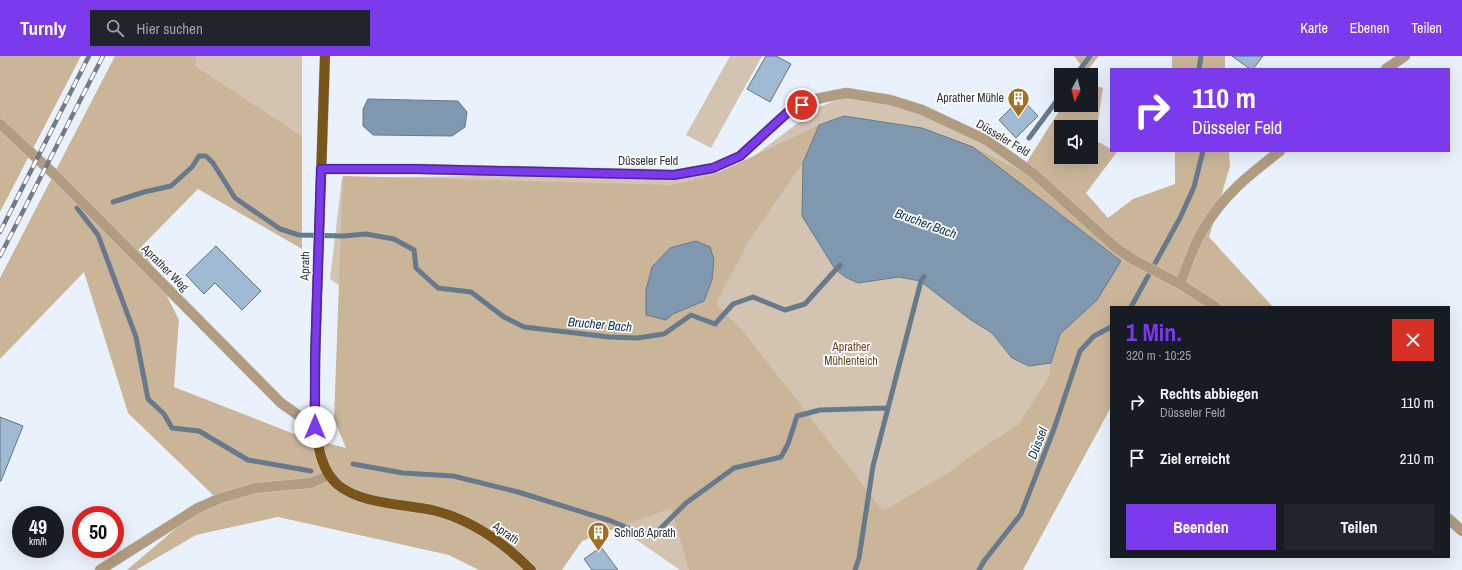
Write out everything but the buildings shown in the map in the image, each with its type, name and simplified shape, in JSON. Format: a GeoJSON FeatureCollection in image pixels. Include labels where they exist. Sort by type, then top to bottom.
{"type":"FeatureCollection","features":[{"type":"Feature","properties":{"kind":"main road","name":"Aprath"},"geometry":{"type":"LineString","coordinates":[[325,56],[315,358],[315,427],[321,458],[329,475],[338,485],[350,492],[368,498],[433,510],[462,520],[489,535],[519,558],[531,570]]}},
{"type":"Feature","properties":{"kind":"street"},"geometry":{"type":"LineString","coordinates":[[1387,68],[1399,57]]}},
{"type":"Feature","properties":{"kind":"street","name":"Düsseler Feld"},"geometry":{"type":"LineString","coordinates":[[321,169],[417,169],[674,175],[713,168],[740,156],[788,112],[816,99],[846,93],[890,100],[922,110],[986,140],[1033,173],[1116,248],[1134,260],[1180,284],[1214,306]]}},
{"type":"Feature","properties":{"kind":"street","name":"Aprather Weg"},"geometry":{"type":"LineString","coordinates":[[0,124],[55,175],[281,403],[315,427]]}},
{"type":"Feature","properties":{"kind":"street"},"geometry":{"type":"LineString","coordinates":[[1180,284],[1202,230],[1221,202],[1242,180],[1279,152]]}},
{"type":"Feature","properties":{"kind":"street"},"geometry":{"type":"LineString","coordinates":[[100,570],[191,512],[221,498],[255,488],[311,483],[329,475]]}},
{"type":"Feature","properties":{"kind":"street"},"geometry":{"type":"LineString","coordinates":[[1450,520],[1462,531]]}},
{"type":"Feature","properties":{"kind":"green space"},"geometry":{"type":"Polygon","coordinates":[[[197,56],[302,56],[302,136],[194,66],[197,56]]]}},
{"type":"Feature","properties":{"kind":"green space"},"geometry":{"type":"Polygon","coordinates":[[[730,56],[762,56],[711,148],[686,135],[730,56]]]}},
{"type":"Feature","properties":{"kind":"green space","name":"Aprather Mühlenteich"},"geometry":{"type":"Polygon","coordinates":[[[848,96],[871,98],[942,118],[1015,159],[1151,270],[1112,306],[1110,306],[1110,309],[979,570],[680,570],[615,525],[444,359],[330,279],[342,178],[733,172],[819,107],[848,96]]]}},
{"type":"Feature","properties":{"kind":"shaded area"},"geometry":{"type":"Polygon","coordinates":[[[0,56],[81,56],[0,212],[0,56]]]}},
{"type":"Feature","properties":{"kind":"shaded area"},"geometry":{"type":"Polygon","coordinates":[[[115,56],[197,56],[195,66],[302,136],[302,249],[198,189],[142,246],[179,320],[174,387],[297,435],[346,448],[334,419],[343,176],[671,185],[713,175],[819,125],[803,163],[749,240],[716,304],[743,331],[883,511],[948,473],[982,448],[1018,425],[1049,377],[1051,363],[1060,334],[1097,300],[1121,261],[973,147],[1021,171],[1059,112],[1098,112],[1098,86],[1103,88],[1098,120],[1054,120],[1054,164],[1098,164],[1098,142],[1110,148],[1110,152],[1117,152],[1086,193],[1108,218],[1133,199],[1175,184],[1175,152],[1229,152],[1230,166],[1209,237],[1272,306],[1110,306],[1110,409],[1023,570],[689,570],[671,508],[582,541],[562,570],[479,570],[449,555],[278,517],[196,535],[136,570],[127,570],[214,496],[128,413],[84,272],[0,359],[0,278],[115,56]]]}},
{"type":"Feature","properties":{"kind":"shaded area"},"geometry":{"type":"Polygon","coordinates":[[[1074,56],[1099,56],[1089,68],[1083,68],[1074,56]]]}},
{"type":"Feature","properties":{"kind":"shaded area"},"geometry":{"type":"Polygon","coordinates":[[[1172,56],[1225,56],[1225,68],[1172,68],[1172,56]]]}},
{"type":"Feature","properties":{"kind":"water"},"geometry":{"type":"Polygon","coordinates":[[[368,99],[458,101],[467,112],[465,127],[452,136],[373,135],[363,126],[363,109],[368,99]]]}},
{"type":"Feature","properties":{"kind":"water"},"geometry":{"type":"Polygon","coordinates":[[[844,116],[922,128],[973,147],[1121,261],[1097,300],[1060,334],[1051,363],[1029,366],[1012,358],[992,333],[971,320],[920,281],[899,277],[858,283],[845,277],[835,269],[802,216],[803,163],[819,125],[844,116]]]}},
{"type":"Feature","properties":{"kind":"water"},"geometry":{"type":"Polygon","coordinates":[[[696,241],[710,247],[714,259],[712,280],[704,301],[673,314],[666,320],[646,315],[646,290],[652,267],[670,248],[696,241]]]}},
{"type":"Feature","properties":{"kind":"waterway"},"geometry":{"type":"LineString","coordinates":[[1081,68],[1090,56]]}},
{"type":"Feature","properties":{"kind":"waterway","name":"Düssel"},"geometry":{"type":"LineString","coordinates":[[1199,68],[1201,56]]}},
{"type":"Feature","properties":{"kind":"waterway"},"geometry":{"type":"LineString","coordinates":[[1029,138],[1054,104]]}},
{"type":"Feature","properties":{"kind":"waterway","name":"Düssel"},"geometry":{"type":"LineString","coordinates":[[1132,306],[1180,218],[1194,187],[1203,152]]}},
{"type":"Feature","properties":{"kind":"waterway","name":"Brucher Bach"},"geometry":{"type":"LineString","coordinates":[[113,202],[144,192],[171,186],[192,167],[199,156],[206,156],[213,163],[235,198],[280,229],[299,235],[344,236],[366,234],[394,239],[414,250],[416,268],[438,288],[471,292],[504,317],[524,327],[609,337],[637,338],[664,334],[691,315],[715,324],[733,304],[753,297],[785,310],[805,304],[840,265]]}},
{"type":"Feature","properties":{"kind":"waterway"},"geometry":{"type":"LineString","coordinates":[[77,208],[98,235],[136,337],[148,399],[164,414],[172,428],[199,431],[248,460],[311,471]]}},
{"type":"Feature","properties":{"kind":"waterway"},"geometry":{"type":"LineString","coordinates":[[855,570],[859,558],[873,466],[921,281],[924,277]]}},
{"type":"Feature","properties":{"kind":"waterway","name":"Düssel"},"geometry":{"type":"LineString","coordinates":[[979,570],[984,561],[1021,514],[1054,429],[1080,351],[1094,336],[1110,328]]}},
{"type":"Feature","properties":{"kind":"waterway"},"geometry":{"type":"LineString","coordinates":[[353,464],[403,473],[453,476],[518,492],[611,521],[642,534],[655,534],[686,503],[734,468],[781,457],[788,444],[797,416],[820,410],[888,408]]}},
{"type":"Feature","properties":{"kind":"railway"},"geometry":{"type":"LineString","coordinates":[[0,232],[89,56]]}},
{"type":"Feature","properties":{"kind":"railway"},"geometry":{"type":"LineString","coordinates":[[0,256],[103,56]]}},
{"type":"Feature","properties":{"kind":"place","name":"Aprather Mühle"},"geometry":{"type":"Point","coordinates":[1019,118]}},
{"type":"Feature","properties":{"kind":"place","name":"Schloß Aprath"},"geometry":{"type":"Point","coordinates":[599,552]}},
{"type":"Feature","properties":{"kind":"route"},"geometry":{"type":"LineString","coordinates":[[315,427],[315,358],[321,169],[417,169],[674,175],[713,168],[740,156],[788,112],[802,105]]}}]}
